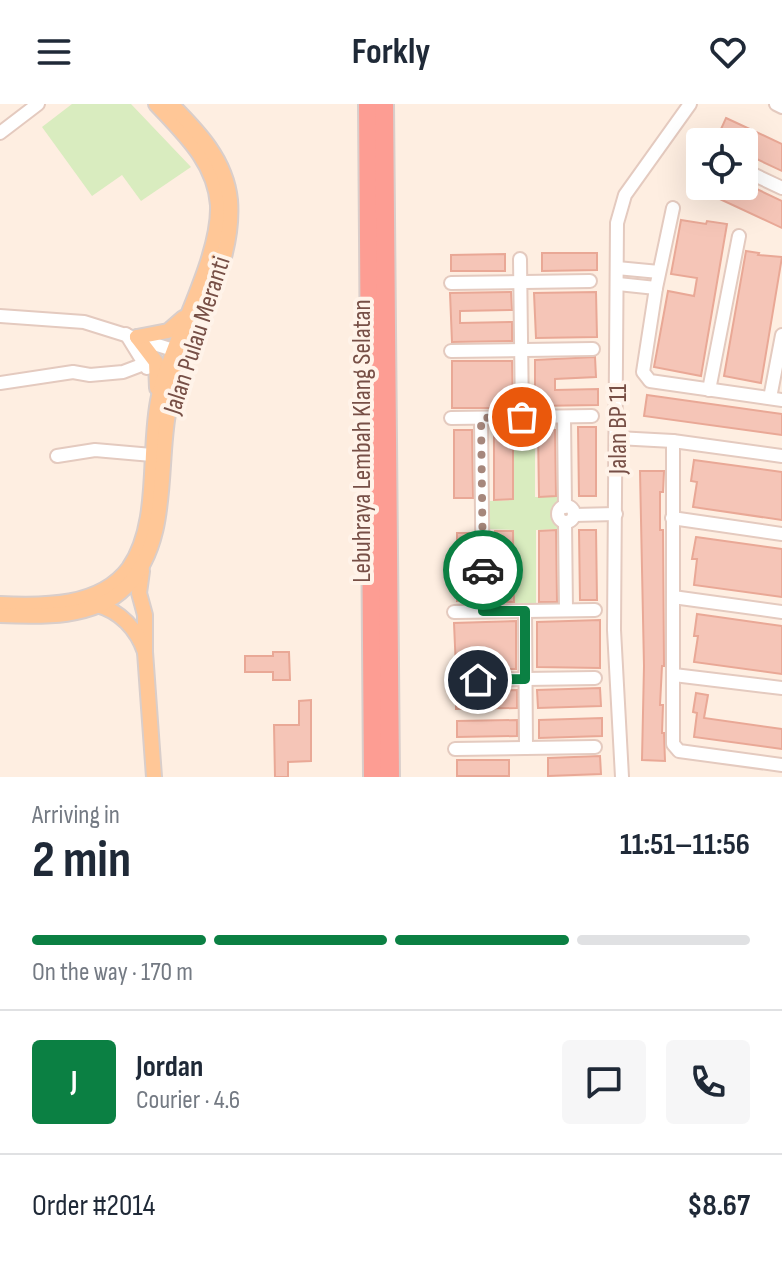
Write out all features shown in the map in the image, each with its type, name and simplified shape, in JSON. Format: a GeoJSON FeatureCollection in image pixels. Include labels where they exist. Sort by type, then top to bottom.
{"type":"FeatureCollection","features":[{"type":"Feature","properties":{"kind":"highway","name":"Lebuhraya Lembah Klang Selatan"},"geometry":{"type":"LineString","coordinates":[[368,104],[373,777]]}},
{"type":"Feature","properties":{"kind":"highway","name":"Lebuhraya Lembah Klang Selatan"},"geometry":{"type":"LineString","coordinates":[[384,104],[390,777]]}},
{"type":"Feature","properties":{"kind":"main road","name":"Jalan Pulau Meranti"},"geometry":{"type":"LineString","coordinates":[[0,615],[58,615],[97,605],[124,590],[143,567],[152,542],[159,512],[168,412],[180,352],[188,313],[217,219],[216,193],[201,154],[156,104]]}},
{"type":"Feature","properties":{"kind":"main road","name":"Jalan Pulau Meranti"},"geometry":{"type":"LineString","coordinates":[[0,604],[56,604],[100,591],[128,569],[145,532],[158,393],[220,267],[226,246],[230,205],[216,157],[171,104]]}},
{"type":"Feature","properties":{"kind":"main road"},"geometry":{"type":"LineString","coordinates":[[132,335],[168,331],[188,313]]}},
{"type":"Feature","properties":{"kind":"main road"},"geometry":{"type":"LineString","coordinates":[[132,335],[156,362],[158,393]]}},
{"type":"Feature","properties":{"kind":"main road"},"geometry":{"type":"LineString","coordinates":[[143,567],[139,593],[145,615],[154,777]]}},
{"type":"Feature","properties":{"kind":"main road"},"geometry":{"type":"LineString","coordinates":[[97,605],[111,608],[125,620],[140,638],[145,652]]}},
{"type":"Feature","properties":{"kind":"street"},"geometry":{"type":"LineString","coordinates":[[0,133],[38,104]]}},
{"type":"Feature","properties":{"kind":"street","name":"Jalan BP 11"},"geometry":{"type":"LineString","coordinates":[[622,777],[614,630],[619,208],[690,104]]}},
{"type":"Feature","properties":{"kind":"street"},"geometry":{"type":"LineString","coordinates":[[776,104],[782,107]]}},
{"type":"Feature","properties":{"kind":"street"},"geometry":{"type":"LineString","coordinates":[[758,177],[782,188]]}},
{"type":"Feature","properties":{"kind":"street"},"geometry":{"type":"LineString","coordinates":[[673,208],[643,361],[643,372],[650,381],[776,399],[782,335]]}},
{"type":"Feature","properties":{"kind":"street"},"geometry":{"type":"LineString","coordinates":[[709,390],[739,236]]}},
{"type":"Feature","properties":{"kind":"street"},"geometry":{"type":"LineString","coordinates":[[520,259],[522,417]]}},
{"type":"Feature","properties":{"kind":"street"},"geometry":{"type":"LineString","coordinates":[[617,268],[659,272]]}},
{"type":"Feature","properties":{"kind":"street"},"geometry":{"type":"LineString","coordinates":[[451,283],[590,281]]}},
{"type":"Feature","properties":{"kind":"street"},"geometry":{"type":"LineString","coordinates":[[618,284],[656,288]]}},
{"type":"Feature","properties":{"kind":"street"},"geometry":{"type":"LineString","coordinates":[[0,316],[84,322],[180,352]]}},
{"type":"Feature","properties":{"kind":"street"},"geometry":{"type":"LineString","coordinates":[[132,335],[158,393]]}},
{"type":"Feature","properties":{"kind":"street"},"geometry":{"type":"LineString","coordinates":[[451,351],[593,349]]}},
{"type":"Feature","properties":{"kind":"street"},"geometry":{"type":"LineString","coordinates":[[0,383],[73,372],[90,375],[123,372],[144,364]]}},
{"type":"Feature","properties":{"kind":"street"},"geometry":{"type":"LineString","coordinates":[[451,418],[592,416]]}},
{"type":"Feature","properties":{"kind":"street"},"geometry":{"type":"LineString","coordinates":[[564,417],[568,514],[566,610]]}},
{"type":"Feature","properties":{"kind":"street"},"geometry":{"type":"LineString","coordinates":[[481,418],[483,611]]}},
{"type":"Feature","properties":{"kind":"street"},"geometry":{"type":"LineString","coordinates":[[617,438],[673,441],[782,456]]}},
{"type":"Feature","properties":{"kind":"street"},"geometry":{"type":"LineString","coordinates":[[673,441],[675,748],[782,765]]}},
{"type":"Feature","properties":{"kind":"street"},"geometry":{"type":"LineString","coordinates":[[57,456],[95,450],[152,455]]}},
{"type":"Feature","properties":{"kind":"street"},"geometry":{"type":"LineString","coordinates":[[568,514],[616,514]]}},
{"type":"Feature","properties":{"kind":"street"},"geometry":{"type":"LineString","coordinates":[[672,518],[782,534]]}},
{"type":"Feature","properties":{"kind":"street"},"geometry":{"type":"LineString","coordinates":[[673,597],[782,612]]}},
{"type":"Feature","properties":{"kind":"street"},"geometry":{"type":"LineString","coordinates":[[454,612],[595,610]]}},
{"type":"Feature","properties":{"kind":"street"},"geometry":{"type":"LineString","coordinates":[[525,611],[526,748]]}},
{"type":"Feature","properties":{"kind":"street"},"geometry":{"type":"LineString","coordinates":[[674,675],[782,688]]}},
{"type":"Feature","properties":{"kind":"street"},"geometry":{"type":"LineString","coordinates":[[455,680],[595,678]]}},
{"type":"Feature","properties":{"kind":"street"},"geometry":{"type":"LineString","coordinates":[[455,749],[595,747]]}},
{"type":"Feature","properties":{"kind":"green space"},"geometry":{"type":"Polygon","coordinates":[[[72,104],[131,104],[191,167],[141,201],[122,175],[92,196],[42,127],[72,104]]]}},
{"type":"Feature","properties":{"kind":"green space"},"geometry":{"type":"Polygon","coordinates":[[[514,423],[535,424],[535,497],[558,497],[560,503],[554,518],[560,529],[536,530],[536,603],[515,603],[514,530],[489,529],[489,501],[514,500],[514,423]]]}},
{"type":"Feature","properties":{"kind":"building"},"geometry":{"type":"Polygon","coordinates":[[[726,118],[748,128],[721,128],[726,118]]]}},
{"type":"Feature","properties":{"kind":"building"},"geometry":{"type":"Polygon","coordinates":[[[758,133],[782,144],[782,171],[758,160],[758,133]]]}},
{"type":"Feature","properties":{"kind":"building"},"geometry":{"type":"Polygon","coordinates":[[[758,190],[782,201],[782,228],[722,200],[758,200],[758,190]]]}},
{"type":"Feature","properties":{"kind":"building"},"geometry":{"type":"Polygon","coordinates":[[[681,220],[727,224],[701,376],[654,367],[668,291],[694,296],[697,278],[671,274],[681,220]]]}},
{"type":"Feature","properties":{"kind":"building"},"geometry":{"type":"Polygon","coordinates":[[[746,251],[782,257],[761,383],[724,376],[746,251]]]}},
{"type":"Feature","properties":{"kind":"building"},"geometry":{"type":"Polygon","coordinates":[[[542,253],[597,253],[597,270],[542,271],[542,253]]]}},
{"type":"Feature","properties":{"kind":"building"},"geometry":{"type":"Polygon","coordinates":[[[505,254],[505,271],[451,271],[451,255],[505,254]]]}},
{"type":"Feature","properties":{"kind":"building"},"geometry":{"type":"Polygon","coordinates":[[[511,292],[512,310],[460,311],[460,323],[512,322],[512,341],[452,342],[450,293],[511,292]]]}},
{"type":"Feature","properties":{"kind":"building"},"geometry":{"type":"Polygon","coordinates":[[[596,292],[597,337],[536,338],[534,293],[596,292]]]}},
{"type":"Feature","properties":{"kind":"building"},"geometry":{"type":"Polygon","coordinates":[[[595,357],[596,377],[555,379],[555,390],[598,389],[598,405],[535,406],[535,360],[595,357]]]}},
{"type":"Feature","properties":{"kind":"building"},"geometry":{"type":"Polygon","coordinates":[[[452,361],[512,361],[513,408],[452,408],[452,361]]]}},
{"type":"Feature","properties":{"kind":"building"},"geometry":{"type":"Polygon","coordinates":[[[647,395],[782,414],[782,435],[644,416],[647,395]]]}},
{"type":"Feature","properties":{"kind":"building"},"geometry":{"type":"Polygon","coordinates":[[[494,427],[513,427],[513,499],[494,500],[494,427]]]}},
{"type":"Feature","properties":{"kind":"building"},"geometry":{"type":"Polygon","coordinates":[[[578,427],[596,427],[596,496],[579,496],[578,427]]]}},
{"type":"Feature","properties":{"kind":"building"},"geometry":{"type":"Polygon","coordinates":[[[454,430],[472,430],[473,498],[454,498],[454,430]]]}},
{"type":"Feature","properties":{"kind":"building"},"geometry":{"type":"Polygon","coordinates":[[[538,430],[555,430],[556,496],[539,497],[538,430]]]}},
{"type":"Feature","properties":{"kind":"building"},"geometry":{"type":"Polygon","coordinates":[[[694,460],[782,472],[782,520],[693,507],[697,482],[691,481],[694,460]]]}},
{"type":"Feature","properties":{"kind":"building"},"geometry":{"type":"Polygon","coordinates":[[[640,471],[664,471],[663,492],[660,492],[664,666],[660,705],[663,705],[665,761],[642,760],[644,666],[640,471]]]}},
{"type":"Feature","properties":{"kind":"building"},"geometry":{"type":"Polygon","coordinates":[[[556,530],[557,602],[539,602],[539,531],[556,530]]]}},
{"type":"Feature","properties":{"kind":"building"},"geometry":{"type":"Polygon","coordinates":[[[579,530],[596,530],[597,600],[580,600],[579,530]]]}},
{"type":"Feature","properties":{"kind":"building"},"geometry":{"type":"Polygon","coordinates":[[[495,531],[513,531],[514,602],[496,602],[495,531]]]}},
{"type":"Feature","properties":{"kind":"building"},"geometry":{"type":"Polygon","coordinates":[[[457,533],[473,533],[474,600],[457,601],[457,533]]]}},
{"type":"Feature","properties":{"kind":"building"},"geometry":{"type":"Polygon","coordinates":[[[696,537],[782,549],[782,597],[694,585],[697,559],[692,559],[696,537]]]}},
{"type":"Feature","properties":{"kind":"building"},"geometry":{"type":"Polygon","coordinates":[[[697,614],[782,626],[782,674],[694,662],[697,614]]]}},
{"type":"Feature","properties":{"kind":"building"},"geometry":{"type":"Polygon","coordinates":[[[600,620],[600,668],[537,667],[537,622],[600,620]]]}},
{"type":"Feature","properties":{"kind":"building"},"geometry":{"type":"Polygon","coordinates":[[[516,621],[516,669],[456,669],[454,623],[516,621]]]}},
{"type":"Feature","properties":{"kind":"building"},"geometry":{"type":"Polygon","coordinates":[[[273,652],[289,652],[290,680],[273,680],[273,672],[245,672],[245,656],[273,656],[273,652]]]}},
{"type":"Feature","properties":{"kind":"building"},"geometry":{"type":"Polygon","coordinates":[[[600,688],[601,706],[538,708],[537,690],[600,688]]]}},
{"type":"Feature","properties":{"kind":"building"},"geometry":{"type":"Polygon","coordinates":[[[517,690],[517,708],[456,709],[456,691],[517,690]]]}},
{"type":"Feature","properties":{"kind":"building"},"geometry":{"type":"Polygon","coordinates":[[[696,693],[708,695],[704,718],[782,729],[782,749],[694,737],[696,693]]]}},
{"type":"Feature","properties":{"kind":"building"},"geometry":{"type":"Polygon","coordinates":[[[311,700],[311,761],[288,762],[288,777],[275,777],[274,725],[299,725],[299,701],[311,700]]]}},
{"type":"Feature","properties":{"kind":"building"},"geometry":{"type":"Polygon","coordinates":[[[602,718],[602,736],[539,738],[539,720],[602,718]]]}},
{"type":"Feature","properties":{"kind":"building"},"geometry":{"type":"Polygon","coordinates":[[[517,720],[517,736],[457,737],[457,721],[517,720]]]}},
{"type":"Feature","properties":{"kind":"building"},"geometry":{"type":"Polygon","coordinates":[[[600,756],[601,774],[548,776],[548,758],[600,756]]]}},
{"type":"Feature","properties":{"kind":"building"},"geometry":{"type":"Polygon","coordinates":[[[457,760],[509,760],[509,776],[457,776],[457,760]]]}},
{"type":"Feature","properties":{"kind":"way so far"},"geometry":{"type":"LineString","coordinates":[[483,570],[481,418],[522,417]]}},
{"type":"Feature","properties":{"kind":"route"},"geometry":{"type":"LineString","coordinates":[[478,680],[525,679],[525,611],[483,611],[483,570]]}}]}
